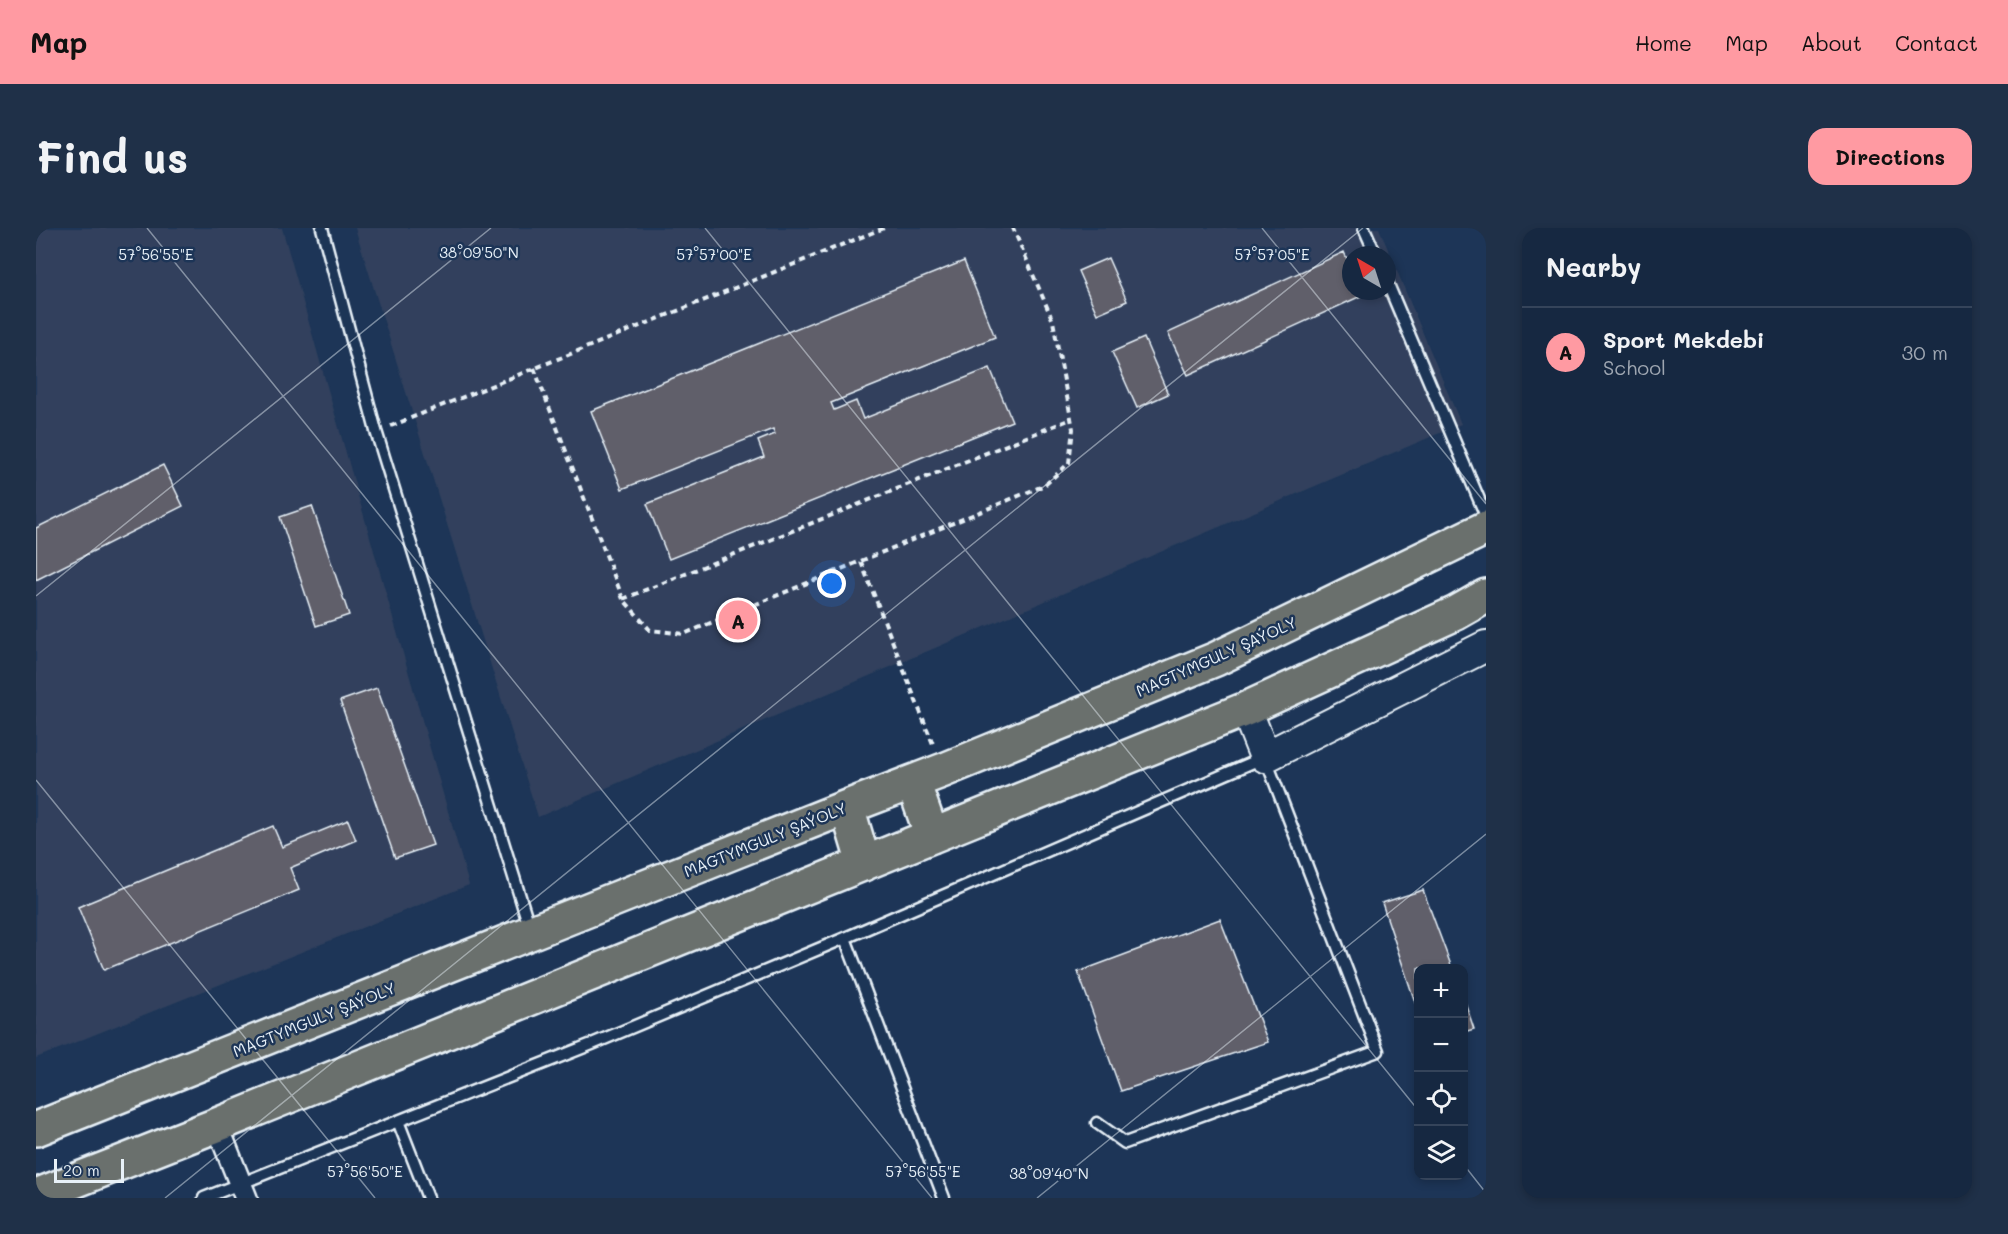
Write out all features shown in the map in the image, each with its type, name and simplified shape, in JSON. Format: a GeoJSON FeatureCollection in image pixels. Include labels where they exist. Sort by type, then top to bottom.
{"type":"FeatureCollection","features":[{"type":"Feature","properties":{"kind":"highway","name":"MAGTYMGULY ŞAÝOLY"},"geometry":{"type":"LineString","coordinates":[[36,1129],[944,770],[1216,659],[1486,528]]}},
{"type":"Feature","properties":{"kind":"highway"},"geometry":{"type":"LineString","coordinates":[[36,1196],[1246,709],[1456,613],[1486,596]]}},
{"type":"Feature","properties":{"kind":"highway"},"geometry":{"type":"LineString","coordinates":[[913,782],[932,836]]}},
{"type":"Feature","properties":{"kind":"highway"},"geometry":{"type":"LineString","coordinates":[[847,807],[864,864]]}},
{"type":"Feature","properties":{"kind":"street"},"geometry":{"type":"LineString","coordinates":[[1246,709],[1265,757],[1486,646]]}},
{"type":"Feature","properties":{"kind":"street"},"geometry":{"type":"LineString","coordinates":[[217,1125],[244,1191]]}},
{"type":"Feature","properties":{"kind":"lane"},"geometry":{"type":"LineString","coordinates":[[322,228],[376,431],[531,932]]}},
{"type":"Feature","properties":{"kind":"lane"},"geometry":{"type":"LineString","coordinates":[[1364,228],[1372,246]]}},
{"type":"Feature","properties":{"kind":"lane"},"geometry":{"type":"LineString","coordinates":[[1395,300],[1486,516]]}},
{"type":"Feature","properties":{"kind":"lane"},"geometry":{"type":"LineString","coordinates":[[204,1198],[244,1191],[398,1121],[592,1044],[845,938],[1265,757],[1378,1051],[1125,1143],[1097,1123]]}},
{"type":"Feature","properties":{"kind":"lane"},"geometry":{"type":"LineString","coordinates":[[845,938],[944,1198]]}},
{"type":"Feature","properties":{"kind":"lane"},"geometry":{"type":"LineString","coordinates":[[398,1121],[428,1198]]}},
{"type":"Feature","properties":{"kind":"path"},"geometry":{"type":"LineString","coordinates":[[376,431],[884,228]]}},
{"type":"Feature","properties":{"kind":"path"},"geometry":{"type":"LineString","coordinates":[[534,368],[623,599],[650,630],[684,634],[1045,486],[1068,463],[1073,429],[1053,321],[1013,228]]}},
{"type":"Feature","properties":{"kind":"path"},"geometry":{"type":"LineString","coordinates":[[623,599],[1071,418]]}},
{"type":"Feature","properties":{"kind":"path"},"geometry":{"type":"LineString","coordinates":[[861,562],[944,770]]}},
{"type":"Feature","properties":{"kind":"shaded area"},"geometry":{"type":"Polygon","coordinates":[[[36,228],[282,228],[469,885],[36,1058],[36,228]]]}},
{"type":"Feature","properties":{"kind":"shaded area"},"geometry":{"type":"Polygon","coordinates":[[[355,228],[1379,228],[1387,246],[1342,246],[1342,300],[1396,300],[1396,269],[1461,424],[538,817],[355,228]]]}},
{"type":"Feature","properties":{"kind":"building"},"geometry":{"type":"Polygon","coordinates":[[[1342,253],[1342,300],[1352,300],[1188,375],[1168,333],[1342,253]]]}},
{"type":"Feature","properties":{"kind":"building"},"geometry":{"type":"Polygon","coordinates":[[[1108,258],[1127,301],[1097,314],[1078,271],[1108,258]]]}},
{"type":"Feature","properties":{"kind":"building"},"geometry":{"type":"Polygon","coordinates":[[[964,261],[995,337],[831,403],[834,410],[856,401],[863,419],[990,368],[1012,421],[669,559],[647,504],[764,457],[758,441],[775,434],[773,429],[622,489],[591,411],[964,261]]]}},
{"type":"Feature","properties":{"kind":"building"},"geometry":{"type":"Polygon","coordinates":[[[1144,338],[1168,394],[1137,408],[1112,352],[1144,338]]]}},
{"type":"Feature","properties":{"kind":"building"},"geometry":{"type":"Polygon","coordinates":[[[163,465],[183,506],[36,580],[36,528],[163,465]]]}},
{"type":"Feature","properties":{"kind":"building"},"geometry":{"type":"Polygon","coordinates":[[[312,506],[349,615],[316,626],[280,517],[312,506]]]}},
{"type":"Feature","properties":{"kind":"building"},"geometry":{"type":"Polygon","coordinates":[[[377,688],[433,845],[395,858],[340,701],[377,688]]]}},
{"type":"Feature","properties":{"kind":"building"},"geometry":{"type":"Polygon","coordinates":[[[348,820],[356,840],[290,868],[299,890],[104,970],[78,907],[273,826],[282,847],[348,820]]]}},
{"type":"Feature","properties":{"kind":"building"},"geometry":{"type":"Polygon","coordinates":[[[1423,890],[1451,964],[1414,964],[1414,999],[1382,903],[1423,890]]]}},
{"type":"Feature","properties":{"kind":"building"},"geometry":{"type":"Polygon","coordinates":[[[1220,919],[1268,1042],[1121,1091],[1078,972],[1220,919]]]}},
{"type":"Feature","properties":{"kind":"building"},"geometry":{"type":"Polygon","coordinates":[[[1468,1011],[1474,1029],[1468,1031],[1468,1011]]]}},
{"type":"Feature","properties":{"kind":"place","name":"Sport Mekdebi"},"geometry":{"type":"Point","coordinates":[738,620]}}]}
